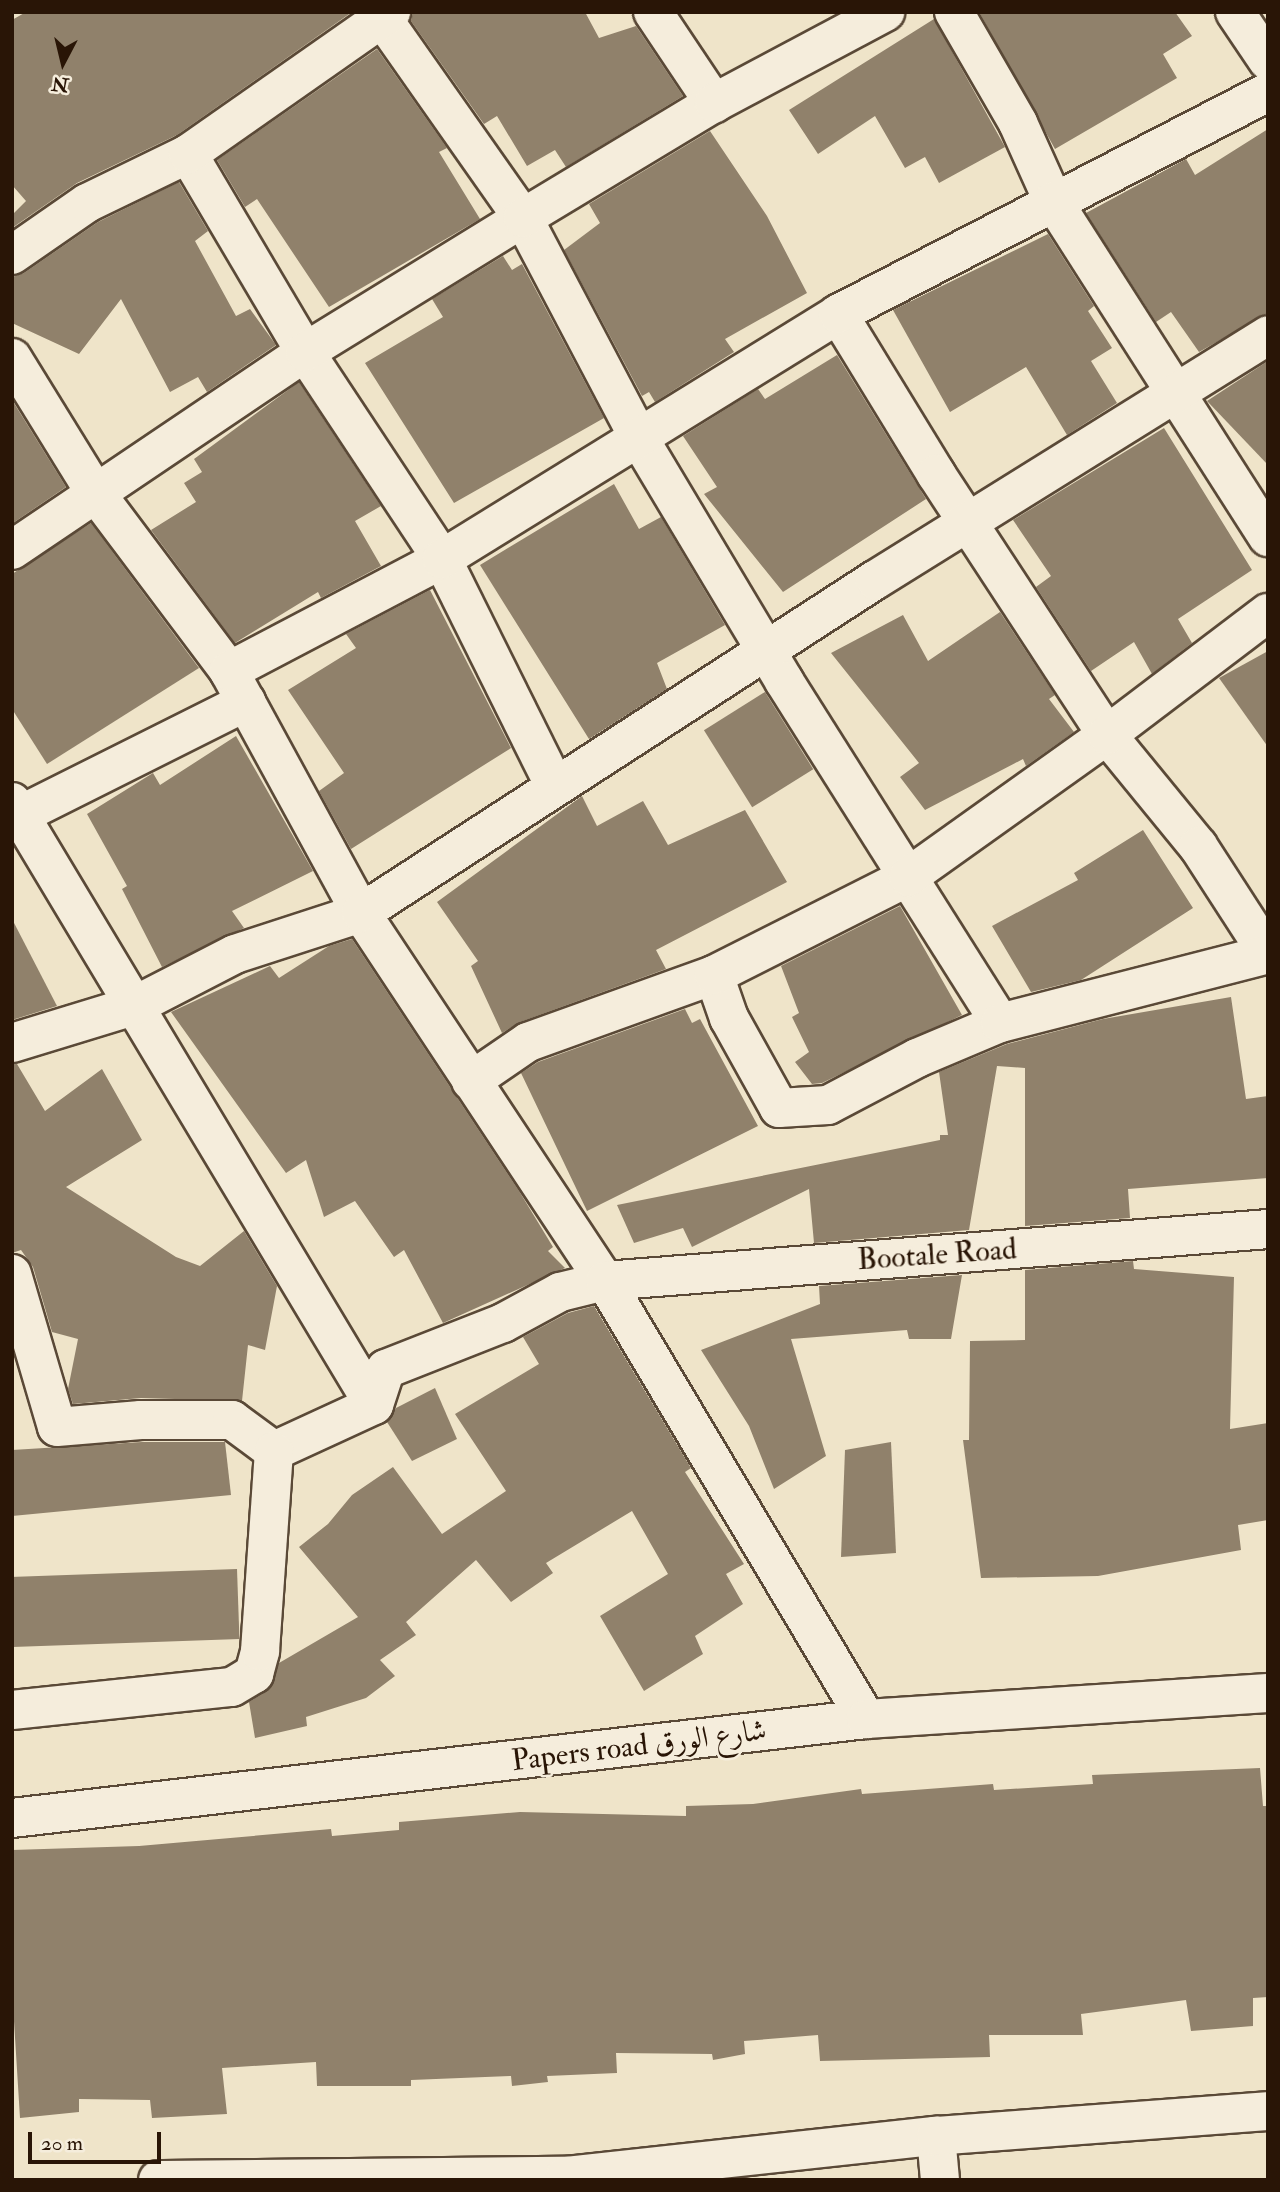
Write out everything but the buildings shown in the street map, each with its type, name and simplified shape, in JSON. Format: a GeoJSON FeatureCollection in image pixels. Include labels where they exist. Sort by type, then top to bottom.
{"type":"FeatureCollection","features":[{"type":"Feature","properties":{"kind":"street"},"geometry":{"type":"LineString","coordinates":[[653,12],[714,103]]}},
{"type":"Feature","properties":{"kind":"street"},"geometry":{"type":"LineString","coordinates":[[12,550],[94,491],[305,352],[714,103],[885,12]]}},
{"type":"Feature","properties":{"kind":"street"},"geometry":{"type":"LineString","coordinates":[[954,12],[1018,124],[1054,201],[1268,537]]}},
{"type":"Feature","properties":{"kind":"street"},"geometry":{"type":"LineString","coordinates":[[1235,12],[1268,61]]}},
{"type":"Feature","properties":{"kind":"street"},"geometry":{"type":"LineString","coordinates":[[12,254],[87,203],[188,154],[384,14],[523,218],[640,440],[767,651],[1000,1023]]}},
{"type":"Feature","properties":{"kind":"street"},"geometry":{"type":"LineString","coordinates":[[274,1451],[374,1405],[136,1005],[15,811],[238,687],[442,559],[640,440],[838,314],[1268,92]]}},
{"type":"Feature","properties":{"kind":"street"},"geometry":{"type":"LineString","coordinates":[[188,154],[305,352],[442,559],[555,788]]}},
{"type":"Feature","properties":{"kind":"street"},"geometry":{"type":"LineString","coordinates":[[714,975],[729,1018],[779,1108],[828,1105],[917,1058],[1000,1023],[1266,954],[1198,846],[1107,735],[838,314]]}},
{"type":"Feature","properties":{"kind":"street"},"geometry":{"type":"LineString","coordinates":[[12,1043],[136,1005],[235,954],[361,913],[969,522],[1268,335]]}},
{"type":"Feature","properties":{"kind":"street"},"geometry":{"type":"LineString","coordinates":[[12,358],[94,491],[238,687],[361,913],[605,1281],[866,1719]]}},
{"type":"Feature","properties":{"kind":"street"},"geometry":{"type":"LineString","coordinates":[[471,1080],[528,1042],[714,975],[908,877],[1107,735],[1268,613]]}},
{"type":"Feature","properties":{"kind":"street","name":"Bootale Road"},"geometry":{"type":"LineString","coordinates":[[374,1405],[386,1369],[503,1323],[560,1292],[605,1281],[1268,1229]]}},
{"type":"Feature","properties":{"kind":"street"},"geometry":{"type":"LineString","coordinates":[[12,1273],[58,1427],[141,1420],[232,1420],[274,1451]]}},
{"type":"Feature","properties":{"kind":"street"},"geometry":{"type":"LineString","coordinates":[[12,1710],[232,1687],[254,1674],[260,1651],[274,1451]]}},
{"type":"Feature","properties":{"kind":"street","name":"Papers road شارع الورق"},"geometry":{"type":"LineString","coordinates":[[12,1818],[866,1719],[1268,1693]]}},
{"type":"Feature","properties":{"kind":"street"},"geometry":{"type":"LineString","coordinates":[[181,2179],[565,2178],[936,2136],[1268,2110]]}},
{"type":"Feature","properties":{"kind":"street"},"geometry":{"type":"LineString","coordinates":[[936,2136],[940,2180]]}}]}
